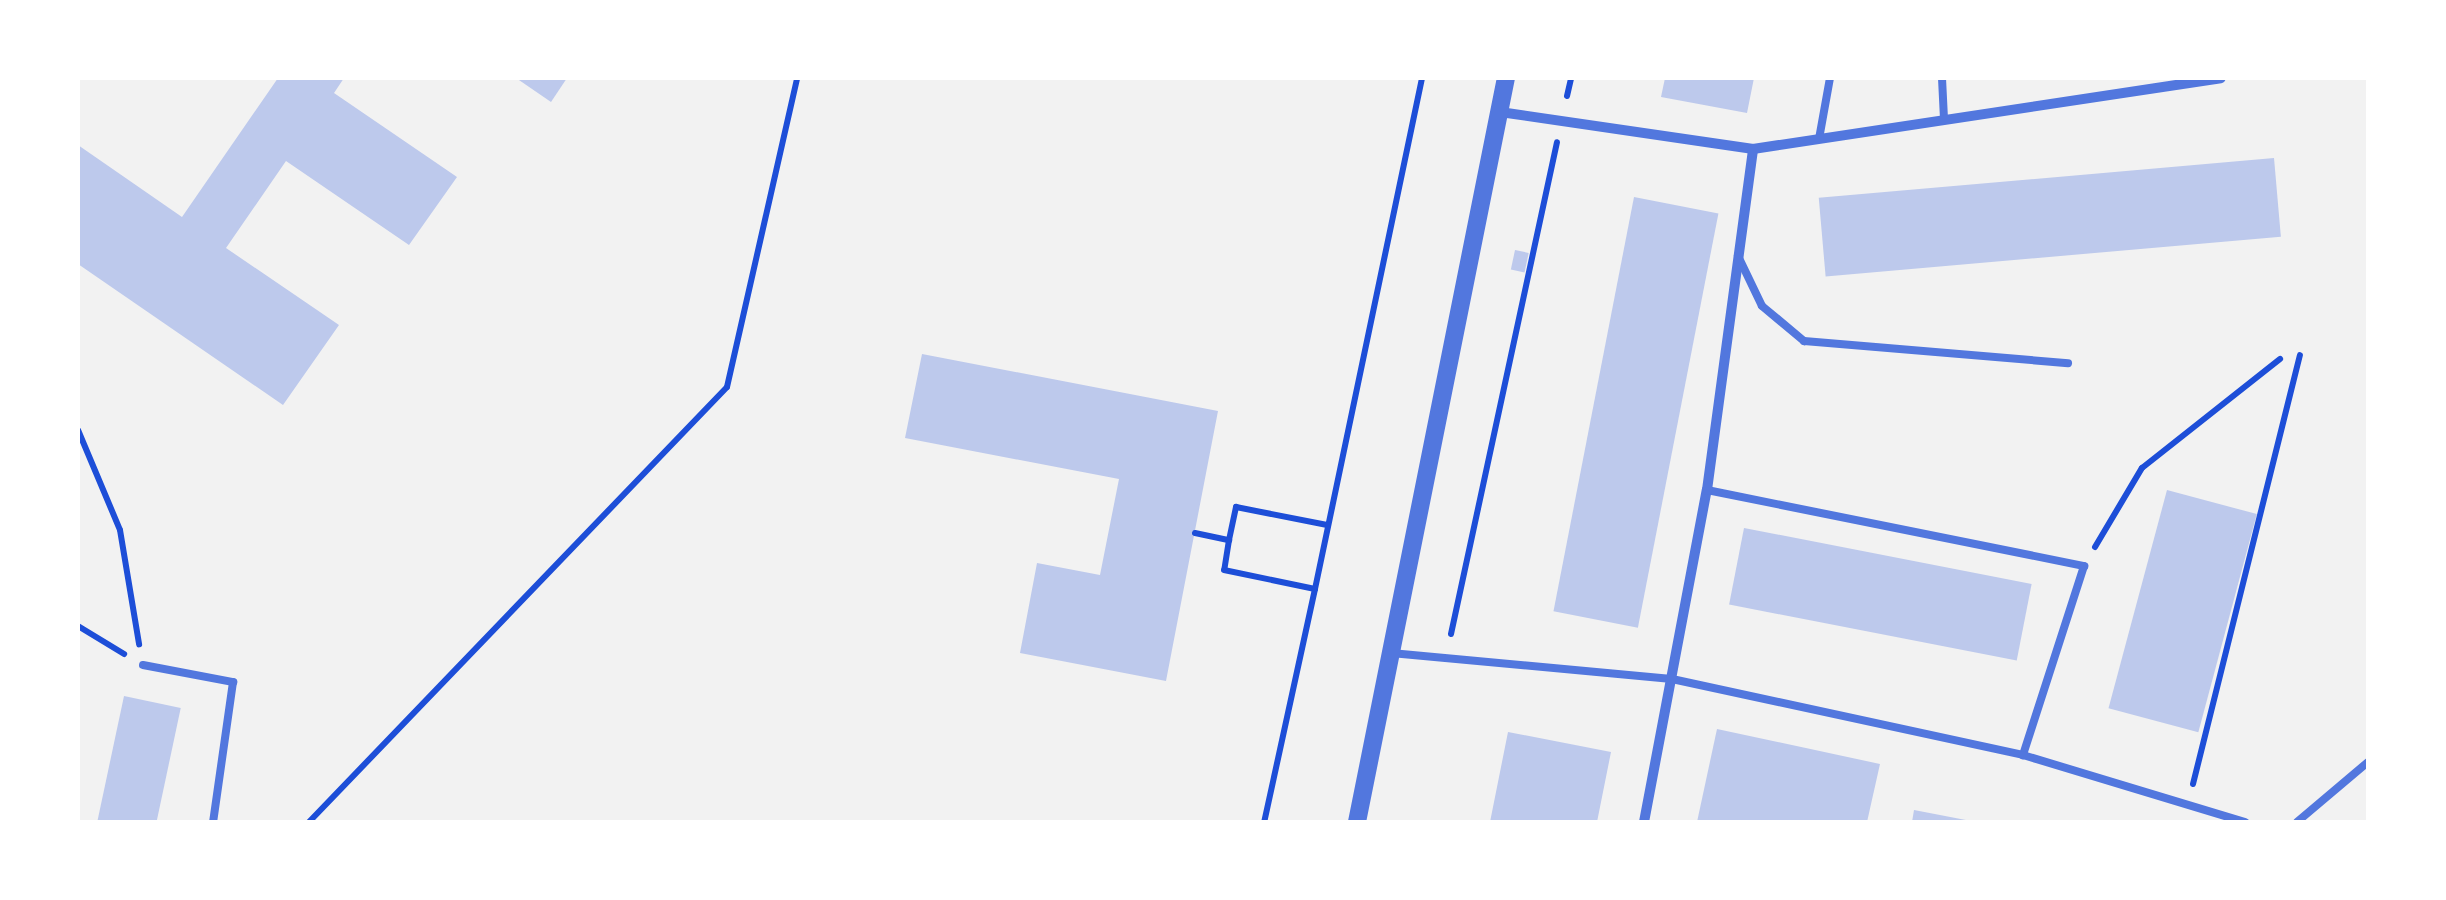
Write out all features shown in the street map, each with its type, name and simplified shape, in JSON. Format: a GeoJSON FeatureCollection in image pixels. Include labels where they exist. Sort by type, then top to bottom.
{"type":"FeatureCollection","features":[{"type":"Feature","properties":{"kind":"street"},"geometry":{"type":"LineString","coordinates":[[1357,822],[1506,78]]}},
{"type":"Feature","properties":{"kind":"street"},"geometry":{"type":"LineString","coordinates":[[1500,112],[1753,149],[2221,78]]}},
{"type":"Feature","properties":{"kind":"street"},"geometry":{"type":"LineString","coordinates":[[1644,822],[1707,490],[1753,149]]}},
{"type":"Feature","properties":{"kind":"lane"},"geometry":{"type":"LineString","coordinates":[[1820,139],[1830,78]]}},
{"type":"Feature","properties":{"kind":"lane"},"geometry":{"type":"LineString","coordinates":[[1942,78],[1944,120]]}},
{"type":"Feature","properties":{"kind":"lane"},"geometry":{"type":"LineString","coordinates":[[1738,256],[1762,306],[1804,341],[2068,363]]}},
{"type":"Feature","properties":{"kind":"lane"},"geometry":{"type":"LineString","coordinates":[[1707,490],[2084,566],[2023,755]]}},
{"type":"Feature","properties":{"kind":"lane"},"geometry":{"type":"LineString","coordinates":[[1391,653],[1445,662],[1672,679],[2023,755],[2245,822]]}},
{"type":"Feature","properties":{"kind":"lane"},"geometry":{"type":"LineString","coordinates":[[142,665],[233,682],[213,822]]}},
{"type":"Feature","properties":{"kind":"lane"},"geometry":{"type":"LineString","coordinates":[[2297,822],[2368,762]]}},
{"type":"Feature","properties":{"kind":"path"},"geometry":{"type":"LineString","coordinates":[[309,822],[728,387],[796,78]]}},
{"type":"Feature","properties":{"kind":"path"},"geometry":{"type":"LineString","coordinates":[[1264,822],[1422,78]]}},
{"type":"Feature","properties":{"kind":"path"},"geometry":{"type":"LineString","coordinates":[[1445,662],[1570,78]]}},
{"type":"Feature","properties":{"kind":"path"},"geometry":{"type":"LineString","coordinates":[[2188,805],[2300,355]]}},
{"type":"Feature","properties":{"kind":"path"},"geometry":{"type":"LineString","coordinates":[[2084,566],[2142,468],[2280,359]]}},
{"type":"Feature","properties":{"kind":"path"},"geometry":{"type":"LineString","coordinates":[[78,430],[120,530],[142,665]]}},
{"type":"Feature","properties":{"kind":"path"},"geometry":{"type":"LineString","coordinates":[[1315,589],[1224,570],[1229,540],[1236,508],[1327,525]]}},
{"type":"Feature","properties":{"kind":"path"},"geometry":{"type":"LineString","coordinates":[[1194,533],[1229,540]]}},
{"type":"Feature","properties":{"kind":"path"},"geometry":{"type":"LineString","coordinates":[[78,626],[142,665]]}},
{"type":"Feature","properties":{"kind":"building"},"geometry":{"type":"Polygon","coordinates":[[[278,78],[344,78],[334,93],[457,177],[409,245],[286,161],[226,248],[339,325],[283,405],[78,264],[78,145],[182,217],[278,78]]]}},
{"type":"Feature","properties":{"kind":"building"},"geometry":{"type":"Polygon","coordinates":[[[516,78],[567,78],[551,102],[516,78]]]}},
{"type":"Feature","properties":{"kind":"building"},"geometry":{"type":"Polygon","coordinates":[[[1665,78],[1754,78],[1747,113],[1661,97],[1665,78]]]}},
{"type":"Feature","properties":{"kind":"building"},"geometry":{"type":"Polygon","coordinates":[[[2274,158],[2281,237],[1826,277],[1819,198],[2274,158]]]}},
{"type":"Feature","properties":{"kind":"building"},"geometry":{"type":"Polygon","coordinates":[[[1634,197],[1718,213],[1638,628],[1553,611],[1634,197]]]}},
{"type":"Feature","properties":{"kind":"building"},"geometry":{"type":"Polygon","coordinates":[[[1515,250],[1529,253],[1525,272],[1511,270],[1515,250]]]}},
{"type":"Feature","properties":{"kind":"building"},"geometry":{"type":"Polygon","coordinates":[[[922,354],[1218,411],[1166,681],[1020,653],[1037,563],[1100,575],[1119,479],[905,438],[922,354]]]}},
{"type":"Feature","properties":{"kind":"building"},"geometry":{"type":"Polygon","coordinates":[[[2167,490],[2257,514],[2198,732],[2109,708],[2167,490]]]}},
{"type":"Feature","properties":{"kind":"building"},"geometry":{"type":"Polygon","coordinates":[[[1744,528],[2032,584],[2017,660],[1729,605],[1744,528]]]}},
{"type":"Feature","properties":{"kind":"building"},"geometry":{"type":"Polygon","coordinates":[[[124,696],[181,708],[157,822],[97,822],[124,696]]]}},
{"type":"Feature","properties":{"kind":"building"},"geometry":{"type":"Polygon","coordinates":[[[1717,729],[1880,764],[1867,822],[1697,822],[1717,729]]]}},
{"type":"Feature","properties":{"kind":"building"},"geometry":{"type":"Polygon","coordinates":[[[1508,732],[1611,752],[1597,822],[1490,822],[1508,732]]]}},
{"type":"Feature","properties":{"kind":"building"},"geometry":{"type":"Polygon","coordinates":[[[1914,810],[1971,821],[1971,822],[1912,822],[1914,810]]]}}]}
